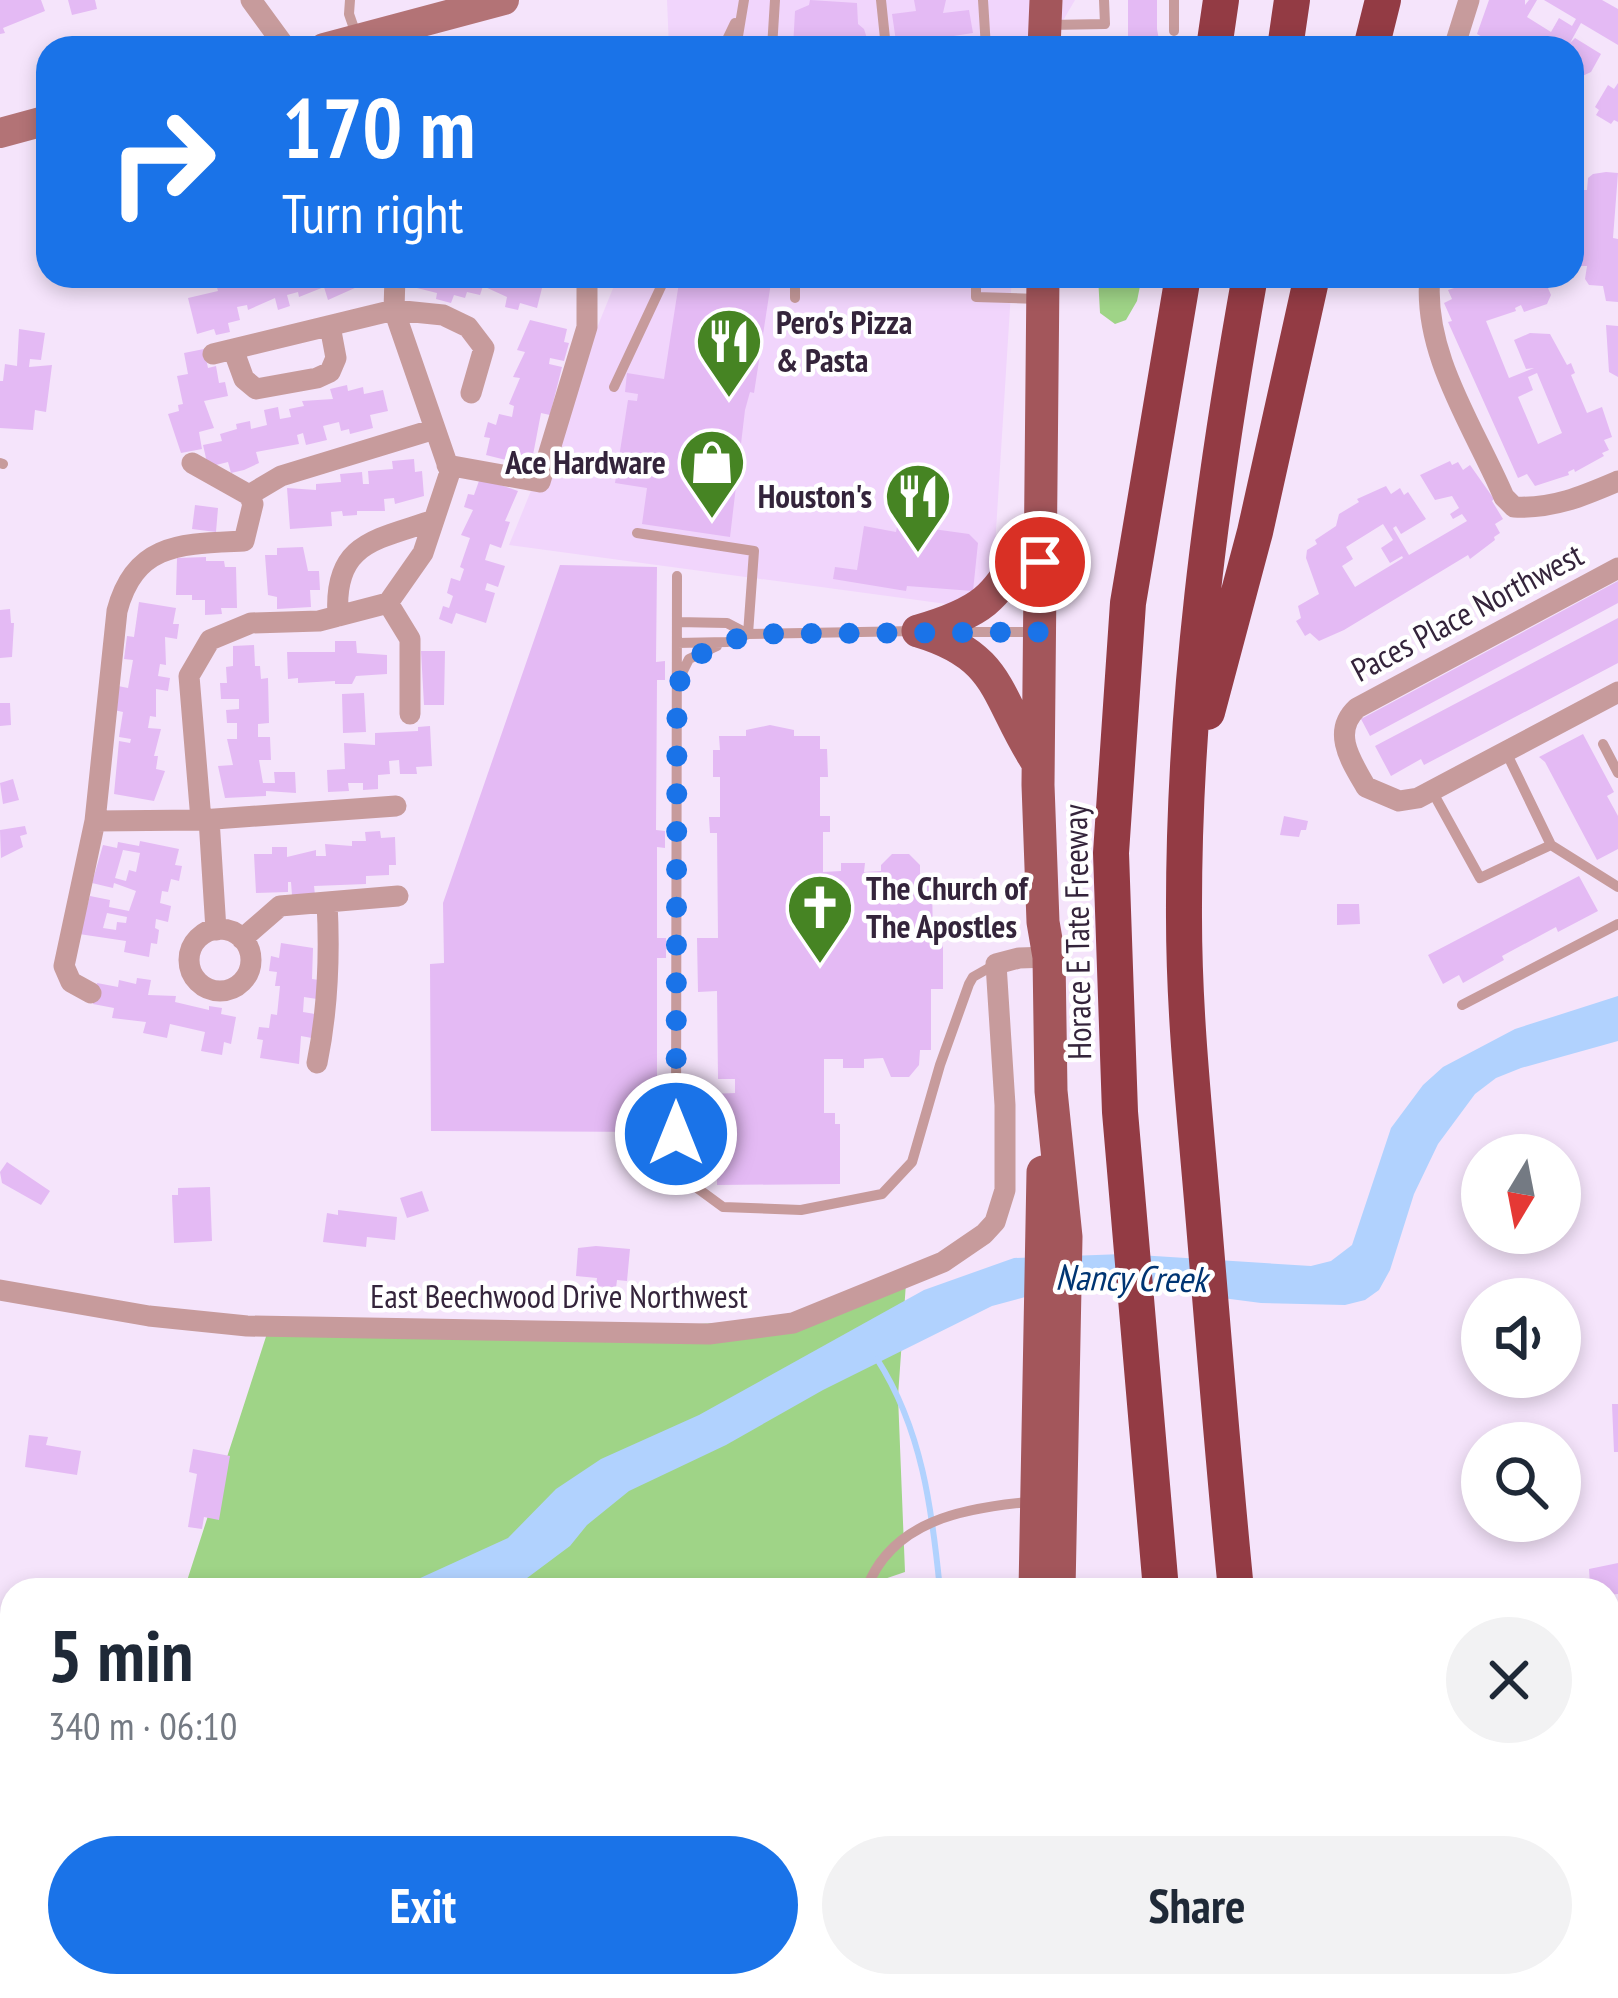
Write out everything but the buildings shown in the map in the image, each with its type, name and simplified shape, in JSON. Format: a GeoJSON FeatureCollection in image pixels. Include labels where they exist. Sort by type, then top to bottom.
{"type":"FeatureCollection","features":[{"type":"Feature","properties":{"kind":"highway"},"geometry":{"type":"LineString","coordinates":[[1216,36],[1221,0]]}},
{"type":"Feature","properties":{"kind":"highway"},"geometry":{"type":"LineString","coordinates":[[1287,36],[1292,0]]}},
{"type":"Feature","properties":{"kind":"highway"},"geometry":{"type":"LineString","coordinates":[[1374,36],[1383,0]]}},
{"type":"Feature","properties":{"kind":"highway","name":"Horace E Tate Freeway"},"geometry":{"type":"LineString","coordinates":[[1160,1578],[1126,1199],[1111,940],[1111,854],[1128,603],[1181,288]]}},
{"type":"Feature","properties":{"kind":"highway"},"geometry":{"type":"LineString","coordinates":[[1234,1578],[1191,1103],[1184,920],[1189,754],[1214,494],[1248,288]]}},
{"type":"Feature","properties":{"kind":"highway"},"geometry":{"type":"LineString","coordinates":[[1189,754],[1225,653],[1309,288]]}},
{"type":"Feature","properties":{"kind":"main road"},"geometry":{"type":"LineString","coordinates":[[400,36],[453,7],[492,2]]}},
{"type":"Feature","properties":{"kind":"main road"},"geometry":{"type":"LineString","coordinates":[[0,133],[36,124]]}},
{"type":"Feature","properties":{"kind":"main road"},"geometry":{"type":"LineString","coordinates":[[1043,288],[1038,763],[1043,922],[1049,957],[1050,1501],[1058,1578]]}},
{"type":"Feature","properties":{"kind":"main road"},"geometry":{"type":"LineString","coordinates":[[918,632],[984,605],[998,592],[1041,522]]}},
{"type":"Feature","properties":{"kind":"main road"},"geometry":{"type":"LineString","coordinates":[[918,632],[944,639],[990,672],[1038,763]]}},
{"type":"Feature","properties":{"kind":"main road"},"geometry":{"type":"LineString","coordinates":[[1037,1578],[1050,1501]]}},
{"type":"Feature","properties":{"kind":"street"},"geometry":{"type":"LineString","coordinates":[[251,0],[277,36]]}},
{"type":"Feature","properties":{"kind":"street"},"geometry":{"type":"LineString","coordinates":[[1458,36],[1469,0]]}},
{"type":"Feature","properties":{"kind":"street"},"geometry":{"type":"LineString","coordinates":[[216,929],[189,676],[210,640],[251,623],[319,621],[388,603],[422,554],[450,472],[394,310],[395,288]]}},
{"type":"Feature","properties":{"kind":"street"},"geometry":{"type":"LineString","coordinates":[[447,465],[540,482],[586,327],[587,288]]}},
{"type":"Feature","properties":{"kind":"street"},"geometry":{"type":"LineString","coordinates":[[1429,288],[1434,343],[1506,510],[1562,504],[1618,481]]}},
{"type":"Feature","properties":{"kind":"street"},"geometry":{"type":"LineString","coordinates":[[330,326],[336,358],[330,372],[317,378],[256,389],[223,351],[394,310],[443,316],[468,327],[484,348],[471,393]]}},
{"type":"Feature","properties":{"kind":"street"},"geometry":{"type":"LineString","coordinates":[[249,495],[281,476],[434,429]]}},
{"type":"Feature","properties":{"kind":"street"},"geometry":{"type":"LineString","coordinates":[[91,993],[71,982],[64,966],[95,821],[117,611],[124,584],[145,559],[161,550],[244,541],[253,504],[249,495],[192,464]]}},
{"type":"Feature","properties":{"kind":"street"},"geometry":{"type":"LineString","coordinates":[[338,616],[336,584],[348,559],[390,532],[434,520]]}},
{"type":"Feature","properties":{"kind":"street","name":"Paces Place Northwest"},"geometry":{"type":"LineString","coordinates":[[1618,568],[1350,714],[1343,740],[1366,787],[1399,801],[1418,798],[1618,692]]}},
{"type":"Feature","properties":{"kind":"street"},"geometry":{"type":"LineString","coordinates":[[388,603],[410,638],[410,714]]}},
{"type":"Feature","properties":{"kind":"street"},"geometry":{"type":"LineString","coordinates":[[95,821],[205,820],[396,806]]}},
{"type":"Feature","properties":{"kind":"street"},"geometry":{"type":"LineString","coordinates":[[242,939],[280,906],[398,896]]}},
{"type":"Feature","properties":{"kind":"street"},"geometry":{"type":"LineString","coordinates":[[317,1063],[330,956],[327,902]]}},
{"type":"Feature","properties":{"kind":"street"},"geometry":{"type":"LineString","coordinates":[[216,929],[242,939],[252,956],[245,980],[232,990],[208,990],[191,973],[189,956],[201,935],[216,929]]}},
{"type":"Feature","properties":{"kind":"street"},"geometry":{"type":"LineString","coordinates":[[996,964],[1049,957]]}},
{"type":"Feature","properties":{"kind":"street","name":"East Beechwood Drive Northwest"},"geometry":{"type":"LineString","coordinates":[[0,1290],[149,1316],[248,1326],[709,1334],[766,1329],[809,1318],[943,1262],[995,1222],[1005,1190],[996,964]]}},
{"type":"Feature","properties":{"kind":"lane"},"geometry":{"type":"LineString","coordinates":[[350,0],[356,36]]}},
{"type":"Feature","properties":{"kind":"lane"},"geometry":{"type":"LineString","coordinates":[[729,36],[744,0]]}},
{"type":"Feature","properties":{"kind":"lane"},"geometry":{"type":"LineString","coordinates":[[773,36],[775,0]]}},
{"type":"Feature","properties":{"kind":"lane"},"geometry":{"type":"LineString","coordinates":[[881,0],[885,36]]}},
{"type":"Feature","properties":{"kind":"lane"},"geometry":{"type":"LineString","coordinates":[[983,0],[985,36]]}},
{"type":"Feature","properties":{"kind":"lane"},"geometry":{"type":"LineString","coordinates":[[1045,24],[1105,24],[1104,0]]}},
{"type":"Feature","properties":{"kind":"lane"},"geometry":{"type":"LineString","coordinates":[[1174,0],[1174,32]]}},
{"type":"Feature","properties":{"kind":"lane"},"geometry":{"type":"LineString","coordinates":[[737,36],[739,14]]}},
{"type":"Feature","properties":{"kind":"lane"},"geometry":{"type":"LineString","coordinates":[[614,387],[661,288]]}},
{"type":"Feature","properties":{"kind":"lane"},"geometry":{"type":"LineString","coordinates":[[795,288],[795,298]]}},
{"type":"Feature","properties":{"kind":"lane"},"geometry":{"type":"LineString","coordinates":[[976,288],[976,297],[1036,288]]}},
{"type":"Feature","properties":{"kind":"lane"},"geometry":{"type":"LineString","coordinates":[[637,532],[754,551],[748,634]]}},
{"type":"Feature","properties":{"kind":"lane"},"geometry":{"type":"LineString","coordinates":[[677,576],[676,1134],[694,1185],[711,1200],[732,1209],[801,1210],[882,1194],[912,1162],[968,984],[996,964]]}},
{"type":"Feature","properties":{"kind":"lane"},"geometry":{"type":"LineString","coordinates":[[677,622],[727,623],[748,634]]}},
{"type":"Feature","properties":{"kind":"lane"},"geometry":{"type":"LineString","coordinates":[[677,688],[689,659],[748,634],[1040,632]]}},
{"type":"Feature","properties":{"kind":"lane"},"geometry":{"type":"LineString","coordinates":[[677,643],[727,642]]}},
{"type":"Feature","properties":{"kind":"lane"},"geometry":{"type":"LineString","coordinates":[[1603,744],[1618,773]]}},
{"type":"Feature","properties":{"kind":"lane"},"geometry":{"type":"LineString","coordinates":[[1506,752],[1551,845],[1618,887]]}},
{"type":"Feature","properties":{"kind":"lane"},"geometry":{"type":"LineString","coordinates":[[1432,791],[1480,878],[1551,845]]}},
{"type":"Feature","properties":{"kind":"lane"},"geometry":{"type":"LineString","coordinates":[[1462,1005],[1618,923]]}},
{"type":"Feature","properties":{"kind":"lane"},"geometry":{"type":"LineString","coordinates":[[871,1578],[880,1558],[925,1524],[1000,1504],[1050,1501]]}},
{"type":"Feature","properties":{"kind":"shaded area"},"geometry":{"type":"Polygon","coordinates":[[[667,0],[1075,0],[1054,36],[668,36],[667,0]]]}},
{"type":"Feature","properties":{"kind":"shaded area"},"geometry":{"type":"Polygon","coordinates":[[[613,288],[1011,288],[991,610],[509,545],[613,288]]]}},
{"type":"Feature","properties":{"kind":"green space"},"geometry":{"type":"Polygon","coordinates":[[[1099,288],[1140,288],[1126,320],[1115,324],[1100,313],[1099,288]]]}},
{"type":"Feature","properties":{"kind":"green space"},"geometry":{"type":"Polygon","coordinates":[[[906,1283],[898,1396],[905,1572],[887,1578],[188,1578],[272,1318],[681,1325],[807,1318],[906,1283]]]}},
{"type":"Feature","properties":{"kind":"water","name":"Nancy Creek"},"geometry":{"type":"Polygon","coordinates":[[[1618,996],[1618,1041],[1521,1068],[1475,1094],[1438,1144],[1414,1194],[1390,1270],[1379,1290],[1365,1300],[1345,1305],[1261,1303],[1161,1290],[1089,1287],[1044,1292],[992,1306],[629,1491],[527,1578],[420,1578],[508,1538],[556,1489],[601,1459],[699,1415],[924,1290],[1014,1258],[1123,1254],[1311,1266],[1331,1261],[1352,1245],[1391,1128],[1423,1085],[1443,1067],[1515,1029],[1618,996]]]}},
{"type":"Feature","properties":{"kind":"waterway"},"geometry":{"type":"LineString","coordinates":[[877,1359],[915,1441],[938,1578]]}},
{"type":"Feature","properties":{"kind":"place","name":"Pero's Pizza & Pasta"},"geometry":{"type":"Point","coordinates":[729,400]}},
{"type":"Feature","properties":{"kind":"place","name":"Ace Hardware"},"geometry":{"type":"Point","coordinates":[712,521]}},
{"type":"Feature","properties":{"kind":"place","name":"Houston's"},"geometry":{"type":"Point","coordinates":[918,555]}},
{"type":"Feature","properties":{"kind":"place","name":"The Church of The Apostles"},"geometry":{"type":"Point","coordinates":[820,966]}},
{"type":"Feature","properties":{"kind":"route"},"geometry":{"type":"LineString","coordinates":[[676,1134],[677,688],[683,667],[696,654],[748,634],[1040,632],[1040,562]]}}]}
